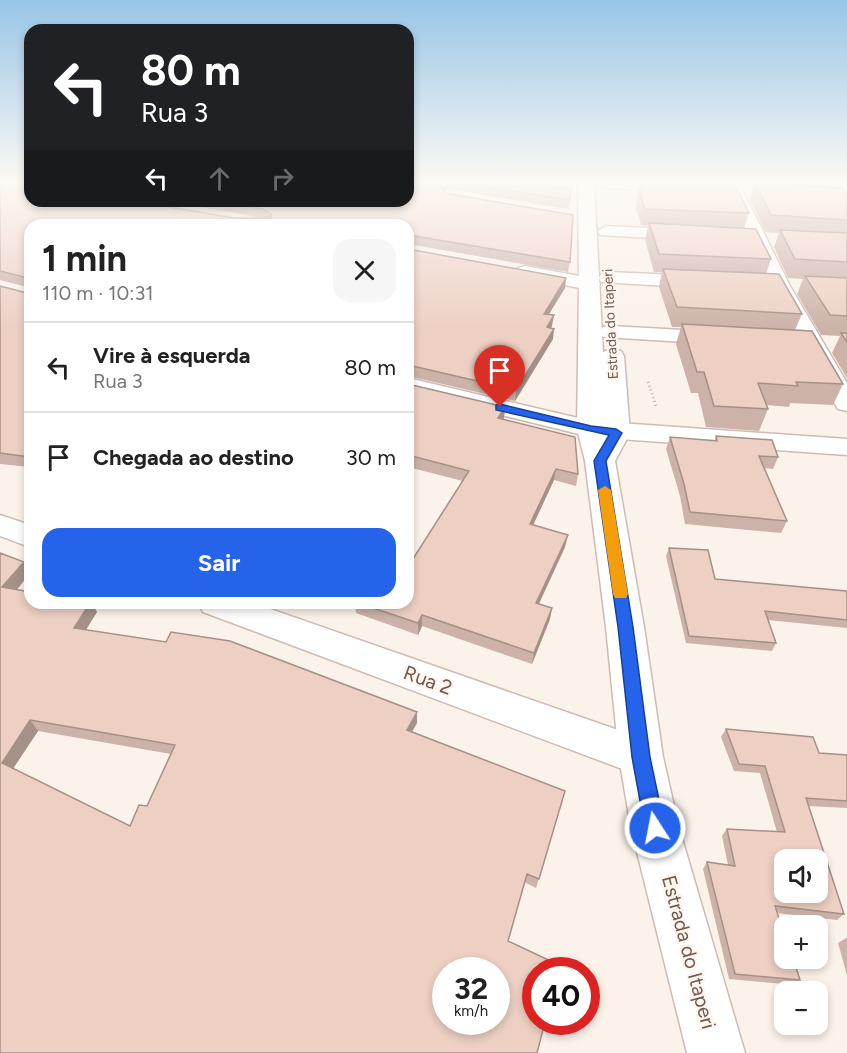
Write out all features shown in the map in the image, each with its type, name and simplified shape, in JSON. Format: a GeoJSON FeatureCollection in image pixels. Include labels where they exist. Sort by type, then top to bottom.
{"type":"FeatureCollection","features":[{"type":"Feature","properties":{"kind":"street","name":"Estrada do Itaperi"},"geometry":{"type":"LineString","coordinates":[[592,232],[599,281],[611,332],[602,441]]}},
{"type":"Feature","properties":{"kind":"street"},"geometry":{"type":"LineString","coordinates":[[670,232],[700,236]]}},
{"type":"Feature","properties":{"kind":"street"},"geometry":{"type":"LineString","coordinates":[[754,232],[780,286],[847,404]]}},
{"type":"Feature","properties":{"kind":"street"},"geometry":{"type":"LineString","coordinates":[[735,238],[780,241]]}},
{"type":"Feature","properties":{"kind":"street"},"geometry":{"type":"LineString","coordinates":[[511,269],[599,281],[722,283]]}},
{"type":"Feature","properties":{"kind":"street","name":"Estrada do Itaperi"},"geometry":{"type":"LineString","coordinates":[[599,281],[602,441],[641,757],[655,828],[716,1053]]}},
{"type":"Feature","properties":{"kind":"street"},"geometry":{"type":"LineString","coordinates":[[757,285],[802,287]]}},
{"type":"Feature","properties":{"kind":"street"},"geometry":{"type":"LineString","coordinates":[[611,332],[744,339]]}},
{"type":"Feature","properties":{"kind":"street"},"geometry":{"type":"LineString","coordinates":[[791,342],[836,344]]}},
{"type":"Feature","properties":{"kind":"street"},"geometry":{"type":"LineString","coordinates":[[414,387],[602,441],[847,447]]}},
{"type":"Feature","properties":{"kind":"street"},"geometry":{"type":"LineString","coordinates":[[0,525],[24,534]]}},
{"type":"Feature","properties":{"kind":"street","name":"Rua 2"},"geometry":{"type":"LineString","coordinates":[[232,609],[641,757]]}},
{"type":"Feature","properties":{"kind":"building"},"geometry":{"type":"Polygon","coordinates":[[[0,232],[24,232],[24,277],[0,271],[0,232]]]}},
{"type":"Feature","properties":{"kind":"building"},"geometry":{"type":"Polygon","coordinates":[[[414,232],[572,232],[570,262],[414,236],[414,232]]]}},
{"type":"Feature","properties":{"kind":"building"},"geometry":{"type":"Polygon","coordinates":[[[652,232],[758,232],[771,259],[659,254],[652,232]]]}},
{"type":"Feature","properties":{"kind":"building"},"geometry":{"type":"Polygon","coordinates":[[[781,232],[847,233],[847,262],[795,259],[781,232]]]}},
{"type":"Feature","properties":{"kind":"building"},"geometry":{"type":"Polygon","coordinates":[[[414,250],[566,278],[544,314],[554,315],[547,327],[554,329],[516,390],[414,366],[414,250]]]}},
{"type":"Feature","properties":{"kind":"building"},"geometry":{"type":"Polygon","coordinates":[[[663,269],[779,274],[802,314],[677,307],[663,269]]]}},
{"type":"Feature","properties":{"kind":"building"},"geometry":{"type":"Polygon","coordinates":[[[805,276],[847,278],[847,316],[830,315],[805,276]]]}},
{"type":"Feature","properties":{"kind":"building"},"geometry":{"type":"Polygon","coordinates":[[[0,286],[24,292],[24,456],[0,453],[0,286]]]}},
{"type":"Feature","properties":{"kind":"building"},"geometry":{"type":"Polygon","coordinates":[[[682,324],[812,331],[843,384],[796,382],[798,386],[758,383],[768,409],[714,406],[704,372],[697,372],[682,324]]]}},
{"type":"Feature","properties":{"kind":"building"},"geometry":{"type":"Polygon","coordinates":[[[841,333],[847,333],[847,342],[841,333]]]}},
{"type":"Feature","properties":{"kind":"building"},"geometry":{"type":"Polygon","coordinates":[[[414,385],[505,407],[498,418],[575,437],[578,474],[556,469],[530,524],[568,535],[536,603],[552,608],[534,653],[422,615],[418,623],[376,609],[414,609],[414,557],[469,471],[414,457],[414,385]]]}},
{"type":"Feature","properties":{"kind":"building"},"geometry":{"type":"Polygon","coordinates":[[[716,436],[772,440],[778,457],[759,456],[787,521],[690,512],[670,437],[717,441],[716,436]]]}},
{"type":"Feature","properties":{"kind":"building"},"geometry":{"type":"Polygon","coordinates":[[[669,548],[708,550],[715,579],[846,591],[847,620],[765,611],[776,643],[689,636],[669,548]]]}},
{"type":"Feature","properties":{"kind":"building"},"geometry":{"type":"Polygon","coordinates":[[[0,553],[24,562],[2,587],[24,591],[24,609],[86,609],[74,628],[166,642],[171,632],[230,641],[417,712],[407,730],[565,791],[539,879],[527,874],[508,941],[542,957],[522,957],[522,1035],[542,1035],[537,1053],[0,1053],[0,553]],[[30,720],[2,763],[130,826],[139,805],[147,806],[175,745],[30,720]]]}},
{"type":"Feature","properties":{"kind":"building"},"geometry":{"type":"Polygon","coordinates":[[[726,729],[813,737],[819,753],[847,755],[847,801],[806,798],[823,849],[774,849],[774,903],[828,903],[828,865],[844,914],[775,906],[778,915],[774,915],[774,969],[796,969],[800,980],[735,974],[707,862],[735,866],[727,829],[785,832],[765,766],[739,764],[726,729]]]}},
{"type":"Feature","properties":{"kind":"slow traffic"},"geometry":{"type":"LineString","coordinates":[[605,490],[620,594]]}},
{"type":"Feature","properties":{"kind":"route"},"geometry":{"type":"LineString","coordinates":[[500,407],[616,433],[600,461],[625,627],[641,757],[655,828]]}}]}
